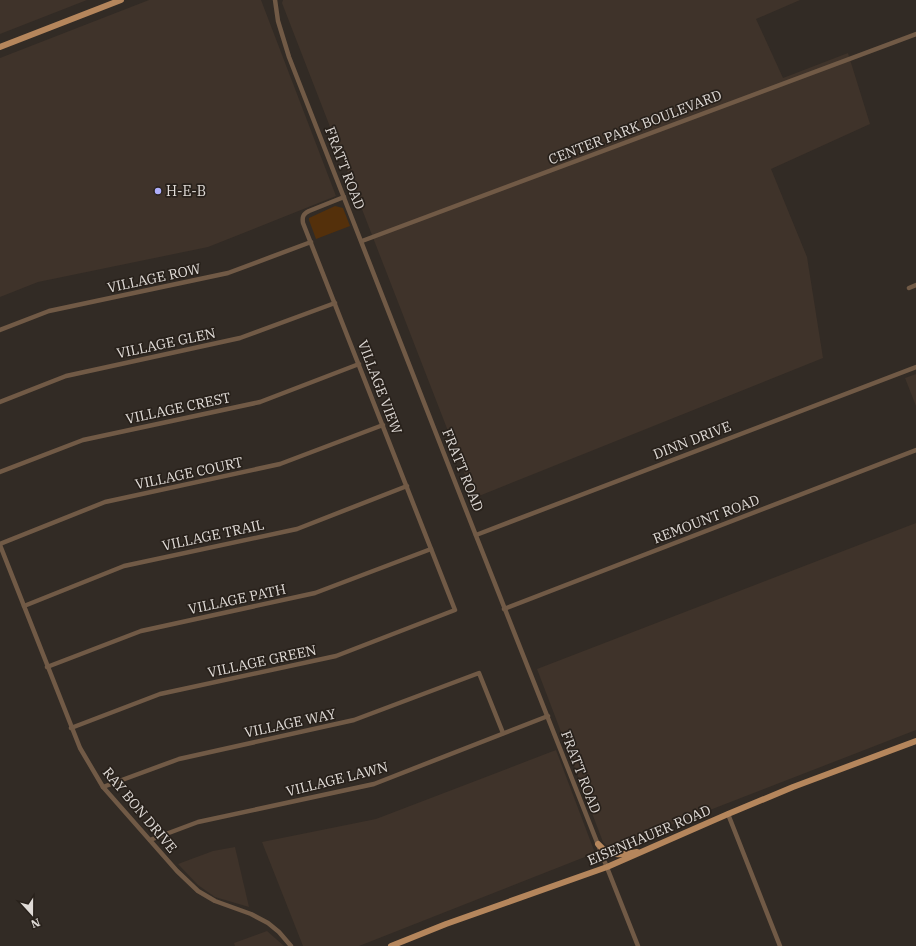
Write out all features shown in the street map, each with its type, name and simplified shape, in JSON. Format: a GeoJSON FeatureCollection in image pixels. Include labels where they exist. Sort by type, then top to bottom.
{"type":"FeatureCollection","features":[{"type":"Feature","properties":{"kind":"main road"},"geometry":{"type":"LineString","coordinates":[[0,47],[121,0]]}},
{"type":"Feature","properties":{"kind":"main road","name":"EISENHAUER ROAD"},"geometry":{"type":"LineString","coordinates":[[391,946],[446,924],[607,867],[728,814],[916,741]]}},
{"type":"Feature","properties":{"kind":"main road"},"geometry":{"type":"LineString","coordinates":[[598,844],[605,851],[616,855],[652,848]]}},
{"type":"Feature","properties":{"kind":"street","name":"FRATT ROAD"},"geometry":{"type":"LineString","coordinates":[[275,0],[278,21],[284,43],[504,609],[548,716],[638,946]]}},
{"type":"Feature","properties":{"kind":"street","name":"CENTER PARK BOULEVARD"},"geometry":{"type":"LineString","coordinates":[[362,241],[916,34]]}},
{"type":"Feature","properties":{"kind":"street","name":"VILLAGE VIEW"},"geometry":{"type":"LineString","coordinates":[[344,197],[304,214],[302,218],[303,223],[455,610]]}},
{"type":"Feature","properties":{"kind":"street","name":"VILLAGE ROW"},"geometry":{"type":"LineString","coordinates":[[0,330],[49,311],[228,273],[311,242]]}},
{"type":"Feature","properties":{"kind":"street"},"geometry":{"type":"LineString","coordinates":[[909,288],[916,285]]}},
{"type":"Feature","properties":{"kind":"street","name":"VILLAGE GLEN"},"geometry":{"type":"LineString","coordinates":[[0,402],[66,376],[240,338],[335,303]]}},
{"type":"Feature","properties":{"kind":"street","name":"VILLAGE CREST"},"geometry":{"type":"LineString","coordinates":[[0,472],[83,440],[260,402],[359,364]]}},
{"type":"Feature","properties":{"kind":"street","name":"DINN DRIVE"},"geometry":{"type":"LineString","coordinates":[[476,535],[916,367]]}},
{"type":"Feature","properties":{"kind":"street","name":"VILLAGE COURT"},"geometry":{"type":"LineString","coordinates":[[0,544],[106,502],[280,464],[383,425]]}},
{"type":"Feature","properties":{"kind":"street","name":"REMOUNT ROAD"},"geometry":{"type":"LineString","coordinates":[[504,609],[916,450]]}},
{"type":"Feature","properties":{"kind":"street","name":"VILLAGE TRAIL"},"geometry":{"type":"LineString","coordinates":[[24,606],[124,566],[297,529],[407,486]]}},
{"type":"Feature","properties":{"kind":"street","name":"RAY BON DRIVE"},"geometry":{"type":"LineString","coordinates":[[0,544],[84,757],[103,788],[177,871],[198,891],[216,901],[251,914],[268,923],[279,932],[291,946]]}},
{"type":"Feature","properties":{"kind":"street","name":"VILLAGE PATH"},"geometry":{"type":"LineString","coordinates":[[48,667],[141,631],[315,593],[431,549]]}},
{"type":"Feature","properties":{"kind":"street","name":"VILLAGE GREEN"},"geometry":{"type":"LineString","coordinates":[[72,728],[160,694],[336,656],[455,610]]}},
{"type":"Feature","properties":{"kind":"street","name":"VILLAGE WAY"},"geometry":{"type":"LineString","coordinates":[[103,788],[179,759],[354,720],[479,673],[504,733]]}},
{"type":"Feature","properties":{"kind":"street","name":"VILLAGE LAWN"},"geometry":{"type":"LineString","coordinates":[[150,840],[198,822],[374,784],[548,716]]}},
{"type":"Feature","properties":{"kind":"street"},"geometry":{"type":"LineString","coordinates":[[728,814],[780,946]]}},
{"type":"Feature","properties":{"kind":"shaded area"},"geometry":{"type":"Polygon","coordinates":[[[0,0],[87,0],[0,34],[0,0]]]}},
{"type":"Feature","properties":{"kind":"shaded area"},"geometry":{"type":"Polygon","coordinates":[[[149,0],[261,0],[336,196],[208,247],[38,282],[0,297],[0,58],[149,0]]]}},
{"type":"Feature","properties":{"kind":"shaded area"},"geometry":{"type":"Polygon","coordinates":[[[283,0],[800,0],[756,19],[783,78],[848,53],[870,124],[771,169],[807,257],[823,358],[474,498],[282,3],[283,0]]]}},
{"type":"Feature","properties":{"kind":"shaded area"},"geometry":{"type":"Polygon","coordinates":[[[335,206],[343,208],[350,226],[316,239],[309,218],[335,206]]]}},
{"type":"Feature","properties":{"kind":"shaded area"},"geometry":{"type":"Polygon","coordinates":[[[916,374],[916,406],[905,378],[916,374]]]}},
{"type":"Feature","properties":{"kind":"shaded area"},"geometry":{"type":"Polygon","coordinates":[[[916,523],[916,730],[612,848],[607,846],[603,842],[537,669],[916,523]]]}},
{"type":"Feature","properties":{"kind":"shaded area"},"geometry":{"type":"Polygon","coordinates":[[[556,750],[595,853],[359,946],[303,946],[262,842],[376,819],[556,750]]]}},
{"type":"Feature","properties":{"kind":"shaded area"},"geometry":{"type":"Polygon","coordinates":[[[235,847],[249,907],[215,897],[198,885],[178,864],[213,851],[235,847]]]}},
{"type":"Feature","properties":{"kind":"shaded area"},"geometry":{"type":"Polygon","coordinates":[[[267,931],[284,946],[235,946],[234,943],[267,931]]]}},
{"type":"Feature","properties":{"kind":"place","name":"H-E-B"},"geometry":{"type":"Point","coordinates":[158,191]}}]}
